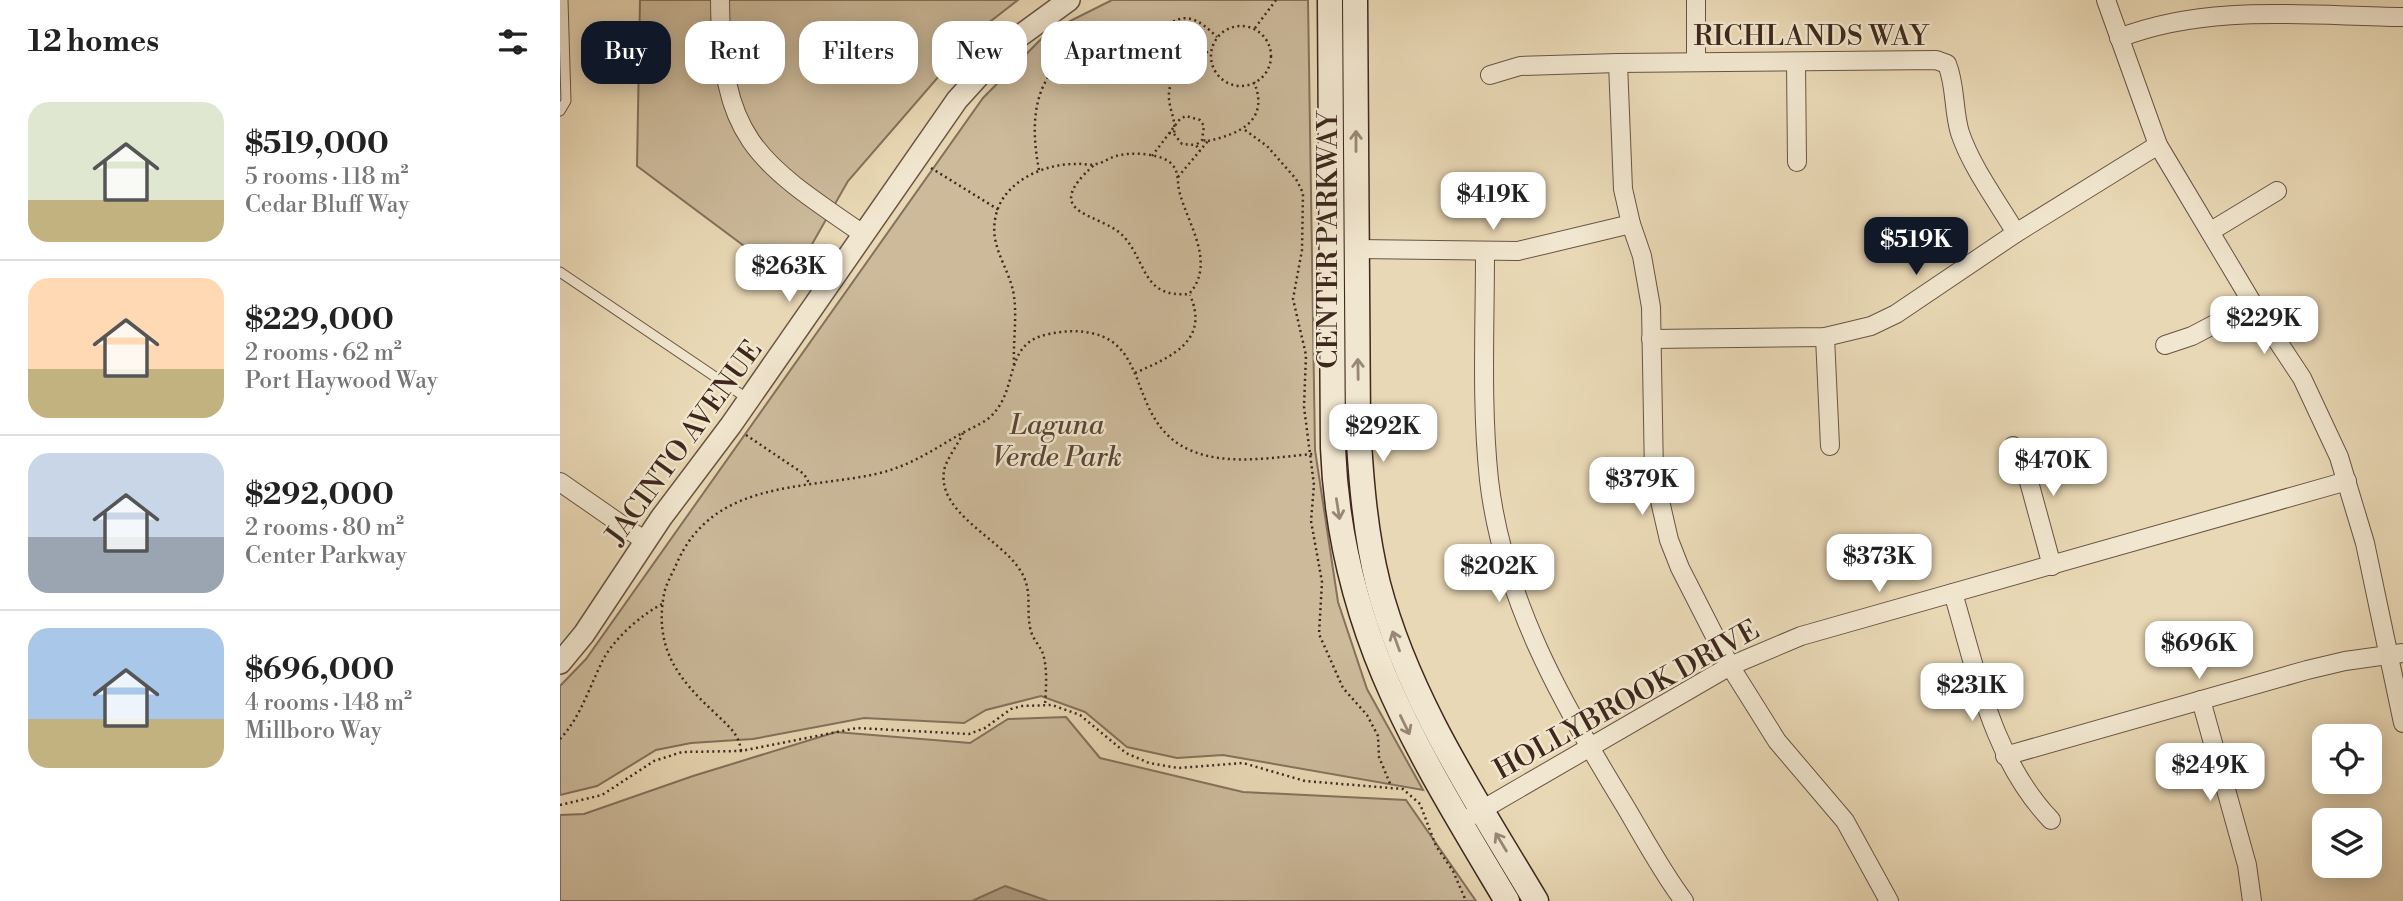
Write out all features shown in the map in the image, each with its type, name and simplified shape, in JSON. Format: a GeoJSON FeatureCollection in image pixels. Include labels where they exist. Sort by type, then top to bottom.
{"type":"FeatureCollection","features":[{"type":"Feature","properties":{"kind":"main road","name":"CENTER PARKWAY"},"geometry":{"type":"LineString","coordinates":[[1330,0],[1333,448],[1339,512],[1359,606],[1390,693],[1416,748],[1507,901]]}},
{"type":"Feature","properties":{"kind":"main road","name":"CENTER PARKWAY"},"geometry":{"type":"LineString","coordinates":[[1355,0],[1361,488],[1378,583],[1410,676],[1430,719],[1536,901]]}},
{"type":"Feature","properties":{"kind":"street"},"geometry":{"type":"LineString","coordinates":[[720,0],[723,75],[740,124],[752,144],[789,184],[863,234]]}},
{"type":"Feature","properties":{"kind":"street","name":"JACINTO AVENUE"},"geometry":{"type":"LineString","coordinates":[[560,663],[584,634],[645,541],[749,400],[957,100],[981,72],[1034,23],[1069,0]]}},
{"type":"Feature","properties":{"kind":"street"},"geometry":{"type":"LineString","coordinates":[[1696,0],[1696,61]]}},
{"type":"Feature","properties":{"kind":"street"},"geometry":{"type":"LineString","coordinates":[[2106,0],[2158,145],[2253,304],[2302,378],[2330,434],[2347,481],[2396,653],[2403,723]]}},
{"type":"Feature","properties":{"kind":"street"},"geometry":{"type":"LineString","coordinates":[[2119,37],[2175,19],[2213,14],[2403,17]]}},
{"type":"Feature","properties":{"kind":"street","name":"RICHLANDS WAY"},"geometry":{"type":"LineString","coordinates":[[1490,75],[1520,66],[1696,61],[1936,60],[1948,64],[1953,77],[1955,114],[1965,146],[2016,233]]}},
{"type":"Feature","properties":{"kind":"street"},"geometry":{"type":"LineString","coordinates":[[1796,62],[1797,162]]}},
{"type":"Feature","properties":{"kind":"street"},"geometry":{"type":"LineString","coordinates":[[1618,63],[1623,189],[1648,284],[1651,445],[1661,511],[1680,568],[1730,666],[1777,741],[1845,821],[1889,901]]}},
{"type":"Feature","properties":{"kind":"street"},"geometry":{"type":"LineString","coordinates":[[1651,339],[1825,337],[1871,326],[1896,314],[2016,233],[2158,145]]}},
{"type":"Feature","properties":{"kind":"street"},"geometry":{"type":"LineString","coordinates":[[2211,231],[2277,191]]}},
{"type":"Feature","properties":{"kind":"street"},"geometry":{"type":"LineString","coordinates":[[1357,249],[1485,252],[1545,246],[1631,225]]}},
{"type":"Feature","properties":{"kind":"street"},"geometry":{"type":"LineString","coordinates":[[1485,252],[1485,430],[1496,521],[1524,619],[1545,666],[1589,747],[1684,901]]}},
{"type":"Feature","properties":{"kind":"street"},"geometry":{"type":"LineString","coordinates":[[2165,345],[2192,336],[2253,304]]}},
{"type":"Feature","properties":{"kind":"street"},"geometry":{"type":"LineString","coordinates":[[1825,337],[1830,446]]}},
{"type":"Feature","properties":{"kind":"street"},"geometry":{"type":"LineString","coordinates":[[2013,446],[2028,478],[2052,566]]}},
{"type":"Feature","properties":{"kind":"street","name":"HOLLYBROOK DRIVE"},"geometry":{"type":"LineString","coordinates":[[1461,823],[1730,666],[1801,636],[2347,481]]}},
{"type":"Feature","properties":{"kind":"street"},"geometry":{"type":"LineString","coordinates":[[560,482],[645,541]]}},
{"type":"Feature","properties":{"kind":"street"},"geometry":{"type":"LineString","coordinates":[[1952,593],[2005,756],[2020,782],[2051,820]]}},
{"type":"Feature","properties":{"kind":"street"},"geometry":{"type":"LineString","coordinates":[[2005,756],[2345,661],[2396,653]]}},
{"type":"Feature","properties":{"kind":"street"},"geometry":{"type":"LineString","coordinates":[[2201,700],[2247,865],[2252,901]]}},
{"type":"Feature","properties":{"kind":"lane"},"geometry":{"type":"LineString","coordinates":[[560,111],[566,102],[563,0]]}},
{"type":"Feature","properties":{"kind":"lane"},"geometry":{"type":"LineString","coordinates":[[560,272],[749,400]]}},
{"type":"Feature","properties":{"kind":"path"},"geometry":{"type":"LineString","coordinates":[[1254,29],[1276,0]]}},
{"type":"Feature","properties":{"kind":"path"},"geometry":{"type":"LineString","coordinates":[[1039,170],[1033,121],[1037,100],[1048,78],[1062,62],[1093,45],[1142,38],[1176,18],[1188,19],[1206,27],[1217,37]]}},
{"type":"Feature","properties":{"kind":"path"},"geometry":{"type":"LineString","coordinates":[[1239,26],[1254,29],[1269,45],[1271,57],[1268,69],[1254,82],[1236,86],[1224,81],[1215,73],[1211,51],[1217,37],[1226,29],[1239,26]]}},
{"type":"Feature","properties":{"kind":"path"},"geometry":{"type":"LineString","coordinates":[[1152,156],[1175,125],[1186,116],[1200,120],[1204,126],[1202,140],[1196,145],[1182,144],[1174,133],[1175,125],[1169,97],[1171,84],[1190,58],[1211,51]]}},
{"type":"Feature","properties":{"kind":"path"},"geometry":{"type":"LineString","coordinates":[[1202,140],[1208,141],[1244,130],[1252,122],[1258,104],[1254,82]]}},
{"type":"Feature","properties":{"kind":"path"},"geometry":{"type":"LineString","coordinates":[[1169,133],[1174,133]]}},
{"type":"Feature","properties":{"kind":"path"},"geometry":{"type":"LineString","coordinates":[[1178,177],[1208,141]]}},
{"type":"Feature","properties":{"kind":"path"},"geometry":{"type":"LineString","coordinates":[[1196,145],[1200,151]]}},
{"type":"Feature","properties":{"kind":"path"},"geometry":{"type":"LineString","coordinates":[[1117,156],[1152,156],[1167,160],[1177,170],[1179,194],[1193,225],[1201,266],[1196,286],[1189,294],[1177,295],[1162,290],[1144,275],[1124,236],[1087,218],[1075,207],[1072,200],[1073,188],[1094,165],[1117,156]]}},
{"type":"Feature","properties":{"kind":"path"},"geometry":{"type":"LineString","coordinates":[[1014,368],[1014,297],[994,238],[995,217],[1023,178],[1039,170],[1076,163],[1094,165]]}},
{"type":"Feature","properties":{"kind":"path"},"geometry":{"type":"LineString","coordinates":[[931,168],[999,210]]}},
{"type":"Feature","properties":{"kind":"path"},"geometry":{"type":"LineString","coordinates":[[1135,373],[1166,359],[1188,341],[1196,329],[1197,311],[1189,294]]}},
{"type":"Feature","properties":{"kind":"path"},"geometry":{"type":"LineString","coordinates":[[741,751],[737,735],[690,690],[673,668],[665,643],[664,593],[684,546],[711,517],[746,498],[808,483],[875,474],[908,465],[963,433],[988,418],[1003,402],[1021,347],[1033,337],[1064,331],[1094,333],[1116,345],[1130,358],[1153,420],[1178,443],[1193,451],[1217,458],[1310,454]]}},
{"type":"Feature","properties":{"kind":"path"},"geometry":{"type":"LineString","coordinates":[[963,433],[944,468],[943,481],[963,517],[1003,548],[1027,582],[1031,594],[1030,629],[1043,654],[1045,705]]}},
{"type":"Feature","properties":{"kind":"path"},"geometry":{"type":"LineString","coordinates":[[746,435],[804,474],[808,483]]}},
{"type":"Feature","properties":{"kind":"path"},"geometry":{"type":"LineString","coordinates":[[560,739],[578,715],[606,655],[634,626],[664,603]]}},
{"type":"Feature","properties":{"kind":"path"},"geometry":{"type":"LineString","coordinates":[[560,805],[602,795],[667,755],[699,750],[741,751],[857,728],[969,734],[985,728],[1012,709],[1045,705],[1080,715],[1126,753],[1149,763],[1178,768],[1243,764],[1305,781],[1403,789],[1420,804],[1436,846],[1453,871],[1466,901]]}},
{"type":"Feature","properties":{"kind":"green space"},"geometry":{"type":"Polygon","coordinates":[[[640,0],[1018,0],[991,21],[932,21],[932,84],[848,181],[791,281],[637,166],[638,84],[671,84],[671,21],[640,21],[640,0]]]}},
{"type":"Feature","properties":{"kind":"green space","name":"Laguna Verde Park"},"geometry":{"type":"Polygon","coordinates":[[[1112,0],[1308,0],[1315,450],[1338,602],[1367,689],[1423,790],[1223,755],[1177,758],[1127,747],[1085,712],[1041,696],[986,710],[964,723],[864,718],[753,739],[691,743],[656,750],[597,786],[560,795],[560,686],[586,659],[983,98],[997,84],[1027,84],[1027,53],[1041,39],[1041,84],[1207,84],[1207,21],[1070,21],[1112,0]]]}},
{"type":"Feature","properties":{"kind":"green space"},"geometry":{"type":"Polygon","coordinates":[[[1066,717],[1100,758],[1243,792],[1406,800],[1476,901],[560,901],[560,815],[584,814],[693,776],[836,732],[970,743],[1008,719],[1066,717]]]}},
{"type":"Feature","properties":{"kind":"shaded area"},"geometry":{"type":"Polygon","coordinates":[[[1005,886],[1048,901],[972,901],[1005,886]]]}}]}
